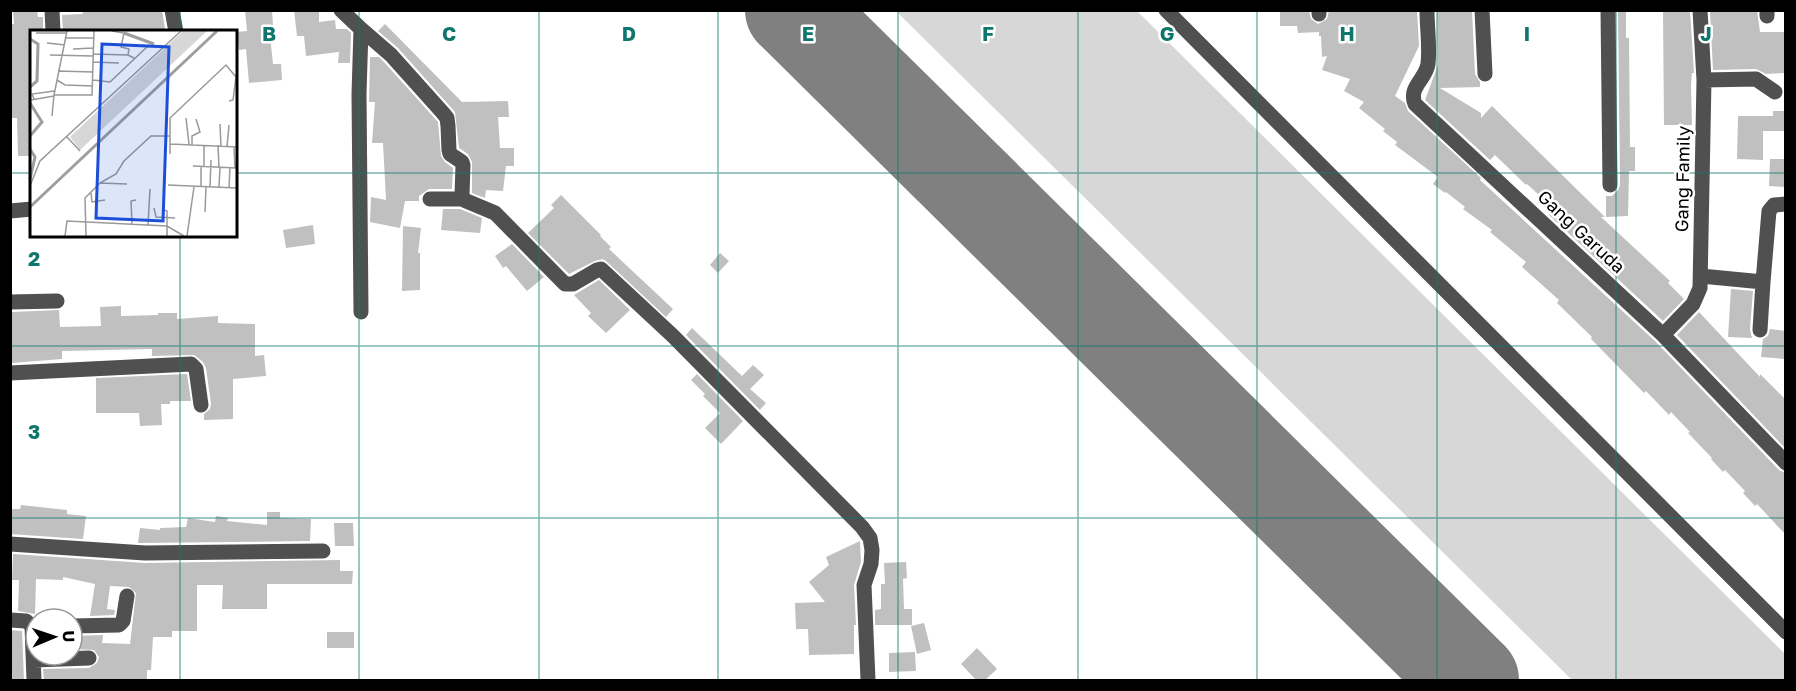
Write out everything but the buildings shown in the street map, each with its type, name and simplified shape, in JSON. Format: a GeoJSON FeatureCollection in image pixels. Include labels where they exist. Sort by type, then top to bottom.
{"type":"FeatureCollection","features":[{"type":"Feature","properties":{"kind":"street"},"geometry":{"type":"LineString","coordinates":[[51,10],[53,30]]}},
{"type":"Feature","properties":{"kind":"street"},"geometry":{"type":"LineString","coordinates":[[172,10],[176,30]]}},
{"type":"Feature","properties":{"kind":"street"},"geometry":{"type":"LineString","coordinates":[[342,10],[391,55],[447,118],[450,154],[463,165],[463,199]]}},
{"type":"Feature","properties":{"kind":"street"},"geometry":{"type":"LineString","coordinates":[[1166,10],[1785,632]]}},
{"type":"Feature","properties":{"kind":"street","name":"Gang Garuda"},"geometry":{"type":"LineString","coordinates":[[1427,10],[1428,65],[1414,89],[1415,104],[1663,335],[1785,463]]}},
{"type":"Feature","properties":{"kind":"street"},"geometry":{"type":"LineString","coordinates":[[1482,10],[1485,74]]}},
{"type":"Feature","properties":{"kind":"street"},"geometry":{"type":"LineString","coordinates":[[1608,10],[1610,185]]}},
{"type":"Feature","properties":{"kind":"street","name":"Gang Family"},"geometry":{"type":"LineString","coordinates":[[1663,335],[1693,304],[1700,288],[1704,80],[1700,10]]}},
{"type":"Feature","properties":{"kind":"street"},"geometry":{"type":"LineString","coordinates":[[361,29],[359,94],[361,312]]}},
{"type":"Feature","properties":{"kind":"street"},"geometry":{"type":"LineString","coordinates":[[1704,80],[1756,79],[1775,92]]}},
{"type":"Feature","properties":{"kind":"street"},"geometry":{"type":"LineString","coordinates":[[430,199],[463,199],[495,213],[565,284],[573,284],[601,269],[673,336],[862,527],[870,538],[872,550],[871,564],[864,585],[868,681]]}},
{"type":"Feature","properties":{"kind":"street"},"geometry":{"type":"LineString","coordinates":[[1760,330],[1769,211],[1774,205],[1785,204]]}},
{"type":"Feature","properties":{"kind":"street"},"geometry":{"type":"LineString","coordinates":[[10,211],[30,209]]}},
{"type":"Feature","properties":{"kind":"street"},"geometry":{"type":"LineString","coordinates":[[1701,276],[1763,282]]}},
{"type":"Feature","properties":{"kind":"street"},"geometry":{"type":"LineString","coordinates":[[10,302],[57,301]]}},
{"type":"Feature","properties":{"kind":"street"},"geometry":{"type":"LineString","coordinates":[[10,373],[191,364],[196,369],[201,405]]}},
{"type":"Feature","properties":{"kind":"street"},"geometry":{"type":"LineString","coordinates":[[10,544],[145,553],[323,550]]}},
{"type":"Feature","properties":{"kind":"street"},"geometry":{"type":"LineString","coordinates":[[84,626],[119,625],[123,621],[127,596]]}},
{"type":"Feature","properties":{"kind":"street"},"geometry":{"type":"LineString","coordinates":[[84,658],[89,658]]}},
{"type":"Feature","properties":{"kind":"shaded area"},"geometry":{"type":"Polygon","coordinates":[[[896,11],[1137,11],[1785,654],[1785,680],[1572,680],[896,11]]]}},
{"type":"Feature","properties":{"kind":"runway"},"geometry":{"type":"LineString","coordinates":[[793,10],[1471,680]]}}]}
